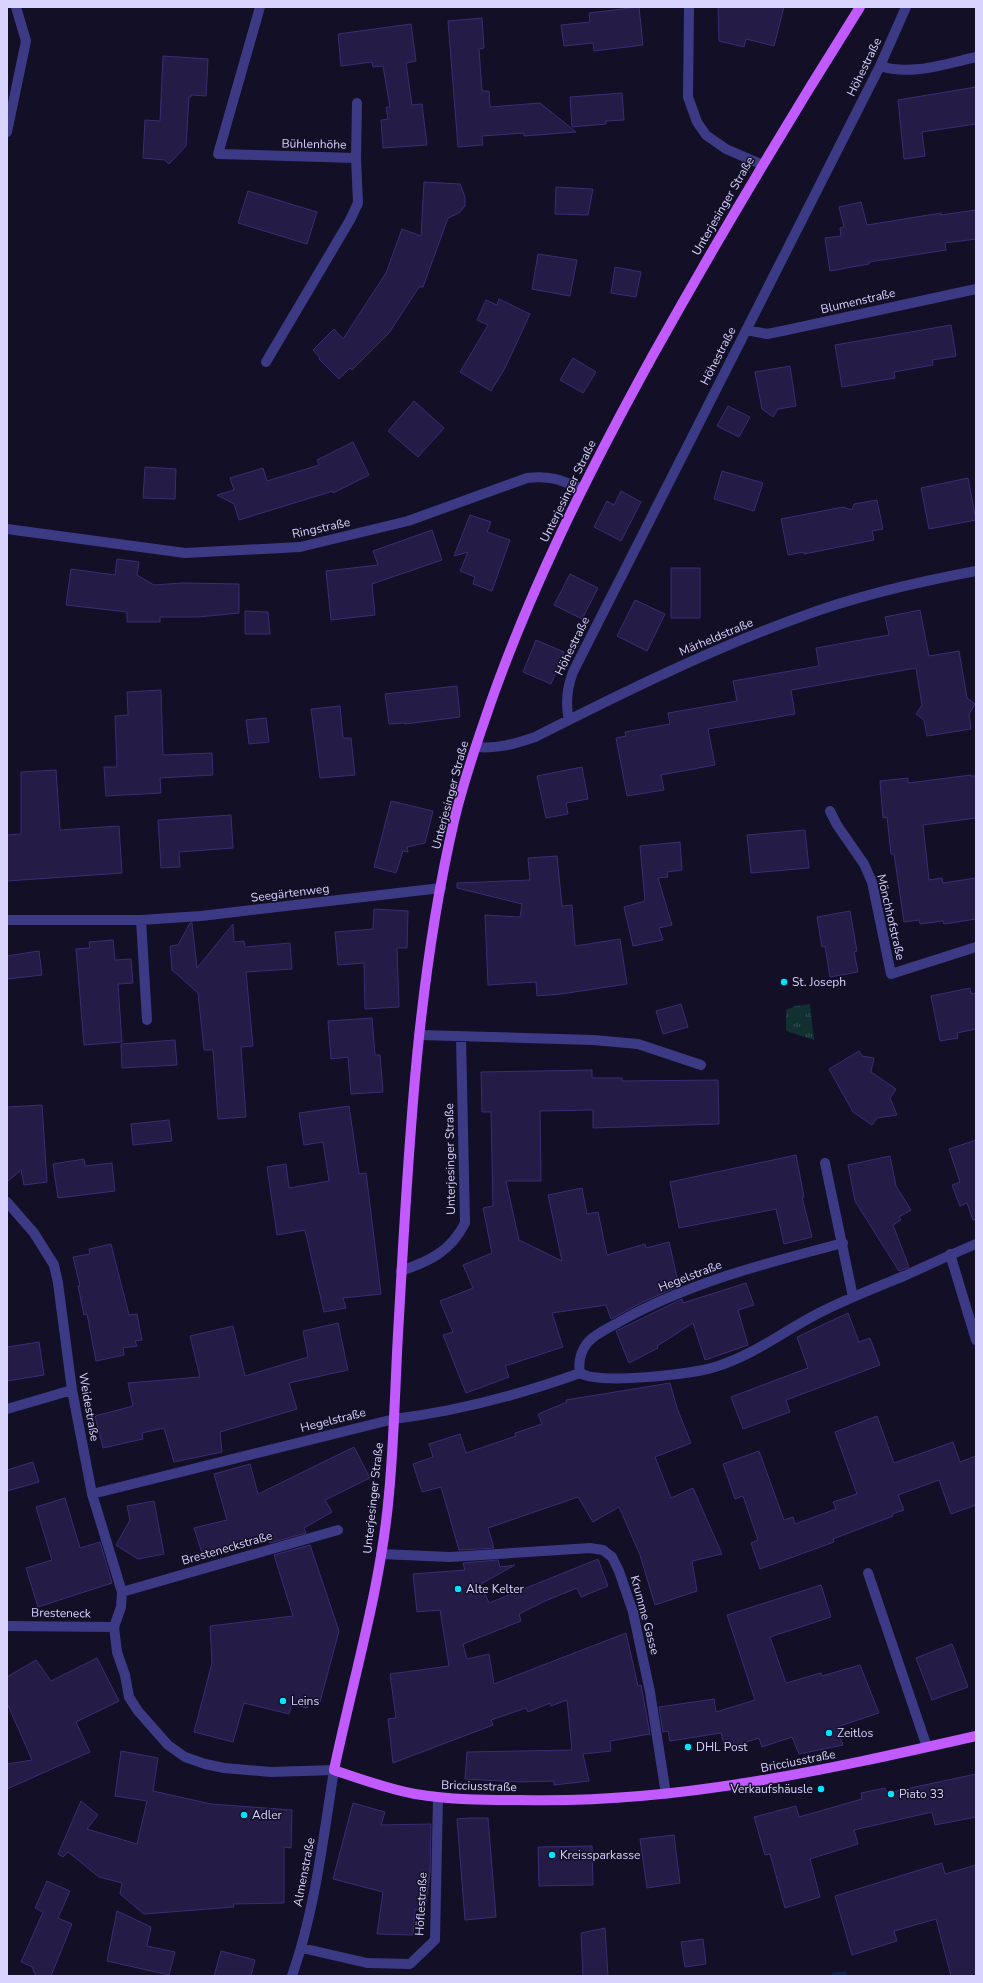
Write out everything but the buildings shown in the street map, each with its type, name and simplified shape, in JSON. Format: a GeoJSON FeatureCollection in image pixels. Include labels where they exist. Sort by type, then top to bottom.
{"type":"FeatureCollection","features":[{"type":"Feature","properties":{"kind":"main road","name":"Unterjesinger Straße"},"geometry":{"type":"LineString","coordinates":[[334,1770],[381,1554],[390,1491],[402,1271],[419,1035],[441,888],[455,819],[476,747],[517,634],[538,584],[582,489],[673,320],[763,165],[860,7]]}},
{"type":"Feature","properties":{"kind":"main road","name":"Bricciusstraße"},"geometry":{"type":"LineString","coordinates":[[334,1770],[396,1790],[438,1797],[548,1801],[666,1794],[764,1780],[976,1736]]}},
{"type":"Feature","properties":{"kind":"street"},"geometry":{"type":"LineString","coordinates":[[7,132],[26,41],[16,7]]}},
{"type":"Feature","properties":{"kind":"street","name":"Bühlenhöhe"},"geometry":{"type":"LineString","coordinates":[[260,7],[218,154],[356,158],[358,203],[350,220],[266,362]]}},
{"type":"Feature","properties":{"kind":"street"},"geometry":{"type":"LineString","coordinates":[[689,7],[688,97],[697,122],[706,135],[726,149],[763,165]]}},
{"type":"Feature","properties":{"kind":"street","name":"Höhestraße"},"geometry":{"type":"LineString","coordinates":[[569,720],[566,701],[567,687],[573,672],[880,66],[906,7]]}},
{"type":"Feature","properties":{"kind":"street"},"geometry":{"type":"LineString","coordinates":[[880,66],[900,70],[916,70],[976,57]]}},
{"type":"Feature","properties":{"kind":"street"},"geometry":{"type":"LineString","coordinates":[[356,158],[357,103]]}},
{"type":"Feature","properties":{"kind":"street","name":"Blumenstraße"},"geometry":{"type":"LineString","coordinates":[[746,330],[767,334],[976,289]]}},
{"type":"Feature","properties":{"kind":"street","name":"Ringstraße"},"geometry":{"type":"LineString","coordinates":[[7,529],[185,553],[300,548],[408,521],[527,478],[543,476],[557,478],[582,489]]}},
{"type":"Feature","properties":{"kind":"street","name":"Märheldstraße"},"geometry":{"type":"LineString","coordinates":[[476,747],[492,748],[518,743],[534,737],[696,660],[803,615],[883,591],[976,571]]}},
{"type":"Feature","properties":{"kind":"street","name":"Mönchhofstraße"},"geometry":{"type":"LineString","coordinates":[[830,811],[837,825],[864,864],[872,882],[891,974],[976,948]]}},
{"type":"Feature","properties":{"kind":"street","name":"Seegärtenweg"},"geometry":{"type":"LineString","coordinates":[[7,920],[141,920],[248,911],[441,888]]}},
{"type":"Feature","properties":{"kind":"street"},"geometry":{"type":"LineString","coordinates":[[141,920],[147,1020]]}},
{"type":"Feature","properties":{"kind":"street"},"geometry":{"type":"LineString","coordinates":[[419,1035],[593,1040],[638,1044],[702,1065]]}},
{"type":"Feature","properties":{"kind":"street","name":"Unterjesinger Straße"},"geometry":{"type":"LineString","coordinates":[[402,1271],[417,1266],[448,1248],[458,1237],[465,1223],[461,1037]]}},
{"type":"Feature","properties":{"kind":"street"},"geometry":{"type":"LineString","coordinates":[[825,1163],[843,1243],[853,1297]]}},
{"type":"Feature","properties":{"kind":"street","name":"Weidestraße"},"geometry":{"type":"LineString","coordinates":[[7,1202],[34,1233],[54,1264],[58,1282],[72,1390],[92,1494],[122,1592],[121,1607],[114,1627]]}},
{"type":"Feature","properties":{"kind":"street","name":"Hegelstraße"},"geometry":{"type":"LineString","coordinates":[[92,1494],[394,1419],[439,1413],[490,1402],[530,1391],[580,1373],[580,1355],[588,1342],[648,1307],[678,1293],[748,1268],[843,1243]]}},
{"type":"Feature","properties":{"kind":"street"},"geometry":{"type":"LineString","coordinates":[[580,1373],[586,1377],[599,1379],[685,1373],[710,1368],[752,1352],[800,1323],[853,1297],[976,1244]]}},
{"type":"Feature","properties":{"kind":"street"},"geometry":{"type":"LineString","coordinates":[[950,1254],[976,1340]]}},
{"type":"Feature","properties":{"kind":"street"},"geometry":{"type":"LineString","coordinates":[[7,1409],[72,1390]]}},
{"type":"Feature","properties":{"kind":"street","name":"Bresteneckstraße"},"geometry":{"type":"LineString","coordinates":[[122,1592],[338,1530]]}},
{"type":"Feature","properties":{"kind":"street","name":"Krumme Gasse"},"geometry":{"type":"LineString","coordinates":[[381,1554],[450,1557],[590,1548],[602,1550],[612,1558],[624,1586],[640,1635],[666,1794]]}},
{"type":"Feature","properties":{"kind":"street"},"geometry":{"type":"LineString","coordinates":[[868,1573],[927,1747]]}},
{"type":"Feature","properties":{"kind":"street","name":"Bresteneck"},"geometry":{"type":"LineString","coordinates":[[7,1626],[114,1627]]}},
{"type":"Feature","properties":{"kind":"street","name":"Bricciusstraße"},"geometry":{"type":"LineString","coordinates":[[114,1627],[117,1652],[125,1675],[129,1697],[159,1736],[168,1745],[185,1757],[205,1764],[247,1771],[271,1772],[334,1770]]}},
{"type":"Feature","properties":{"kind":"street","name":"Almenstraße"},"geometry":{"type":"LineString","coordinates":[[292,1976],[302,1948],[318,1875],[334,1770]]}},
{"type":"Feature","properties":{"kind":"street","name":"Höflestraße"},"geometry":{"type":"LineString","coordinates":[[302,1948],[367,1963],[410,1964],[435,1940],[438,1797]]}},
{"type":"Feature","properties":{"kind":"green space"},"geometry":{"type":"Polygon","coordinates":[[[810,1004],[814,1040],[786,1031],[786,1010],[795,1006],[810,1004]]]}},
{"type":"Feature","properties":{"kind":"waterway"},"geometry":{"type":"LineString","coordinates":[[835,1976],[844,1975]]}},
{"type":"Feature","properties":{"kind":"place","name":"St. Joseph"},"geometry":{"type":"Point","coordinates":[784,982]}},
{"type":"Feature","properties":{"kind":"place","name":"Alte Kelter"},"geometry":{"type":"Point","coordinates":[458,1589]}},
{"type":"Feature","properties":{"kind":"place","name":"Leins"},"geometry":{"type":"Point","coordinates":[283,1701]}},
{"type":"Feature","properties":{"kind":"place","name":"Zeitlos"},"geometry":{"type":"Point","coordinates":[829,1733]}},
{"type":"Feature","properties":{"kind":"place","name":"DHL Post"},"geometry":{"type":"Point","coordinates":[688,1747]}},
{"type":"Feature","properties":{"kind":"place","name":"Verkaufshäusle"},"geometry":{"type":"Point","coordinates":[821,1789]}},
{"type":"Feature","properties":{"kind":"place","name":"Piato 33"},"geometry":{"type":"Point","coordinates":[891,1794]}},
{"type":"Feature","properties":{"kind":"place","name":"Adler"},"geometry":{"type":"Point","coordinates":[244,1815]}},
{"type":"Feature","properties":{"kind":"place","name":"Kreissparkasse"},"geometry":{"type":"Point","coordinates":[552,1855]}}]}
